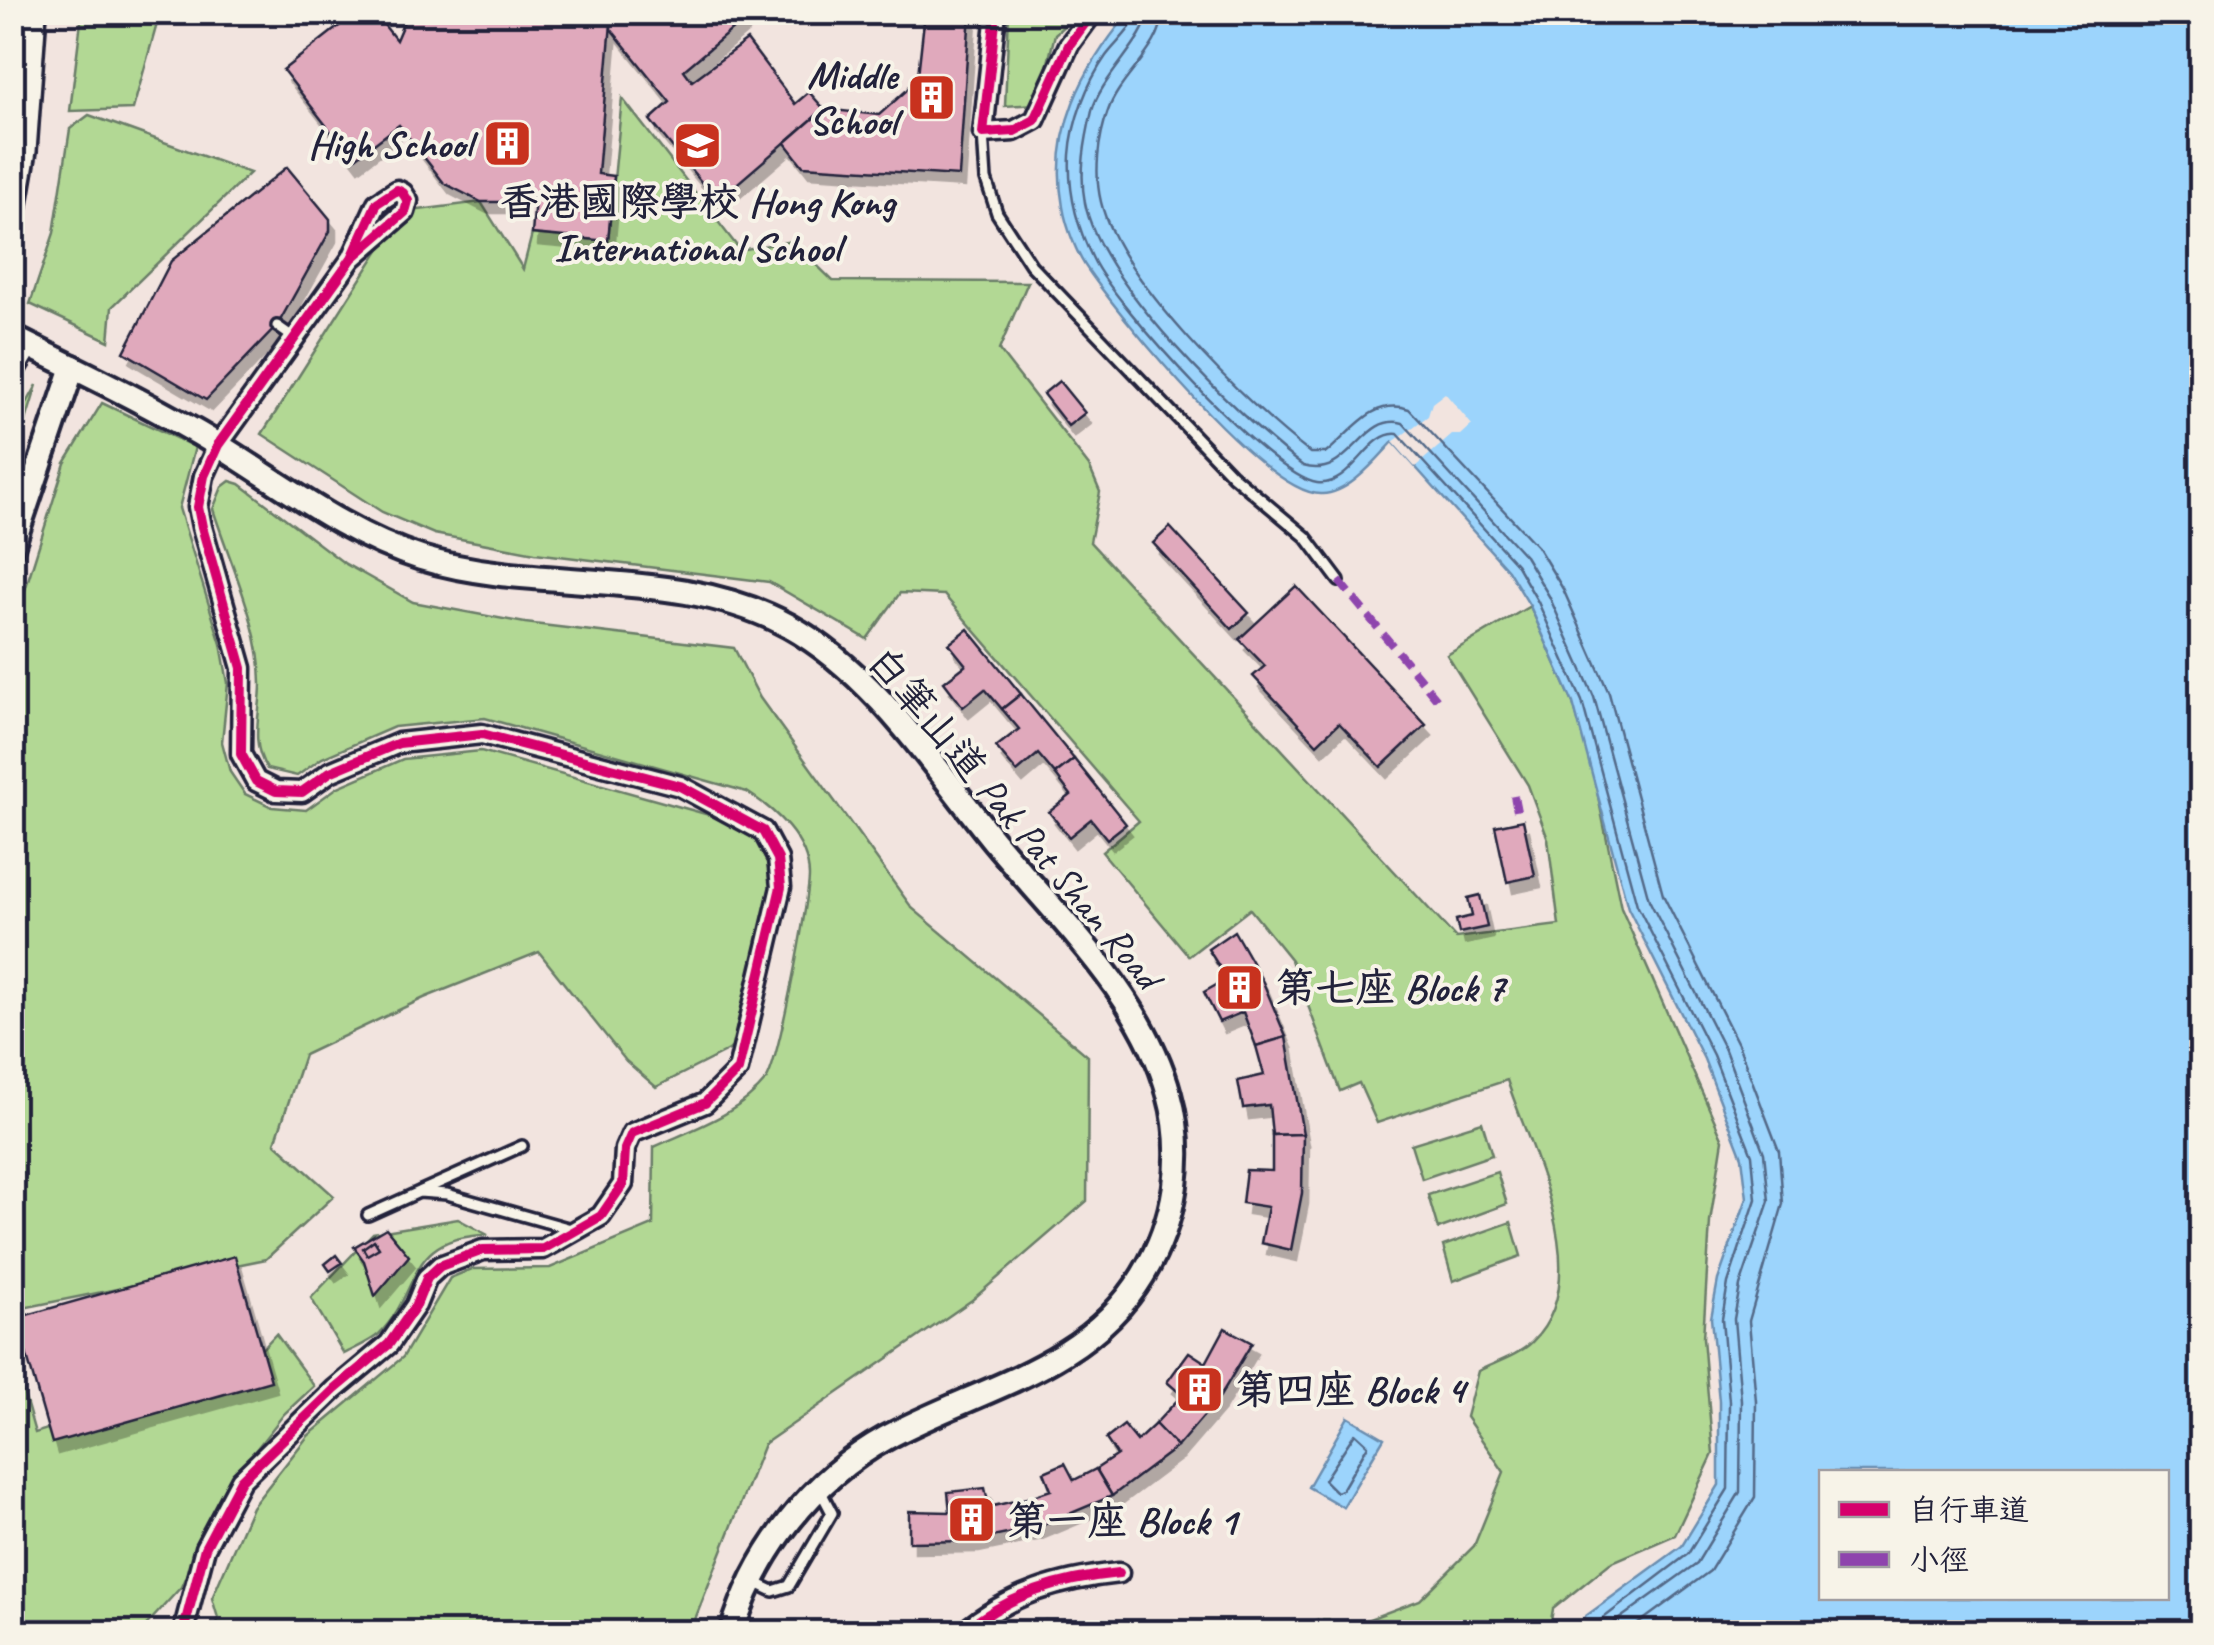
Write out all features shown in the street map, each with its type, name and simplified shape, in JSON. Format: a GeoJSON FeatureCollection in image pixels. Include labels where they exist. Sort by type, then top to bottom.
{"type":"FeatureCollection","features":[{"type":"Feature","properties":{"kind":"main road"},"geometry":{"type":"LineString","coordinates":[[12,215],[23,151],[33,12]]}},
{"type":"Feature","properties":{"kind":"street"},"geometry":{"type":"LineString","coordinates":[[996,12],[984,133],[1014,131],[1034,120],[1069,45],[1093,12]]}},
{"type":"Feature","properties":{"kind":"street"},"geometry":{"type":"LineString","coordinates":[[184,1632],[205,1548],[241,1480],[389,1344],[433,1272],[468,1253],[544,1250],[578,1232],[606,1212],[618,1196],[632,1133],[705,1104],[738,1070],[759,965],[780,896],[776,851],[751,820],[690,790],[482,734],[399,743],[330,772],[302,792],[276,791],[256,782],[245,765],[239,740],[243,682],[237,640],[198,507],[204,476],[218,445],[352,258]]}},
{"type":"Feature","properties":{"kind":"street","name":"白筆山道 Pak Pat Shan Road"},"geometry":{"type":"LineString","coordinates":[[23,342],[218,445],[377,542],[469,570],[701,596],[793,628],[846,669],[895,720],[1100,970],[1153,1049],[1175,1120],[1175,1190],[1157,1248],[1130,1295],[1102,1326],[1066,1354],[881,1440],[818,1488],[783,1529],[752,1582],[732,1632]]}},
{"type":"Feature","properties":{"kind":"street"},"geometry":{"type":"LineString","coordinates":[[12,547],[73,367]]}},
{"type":"Feature","properties":{"kind":"street"},"geometry":{"type":"LineString","coordinates":[[964,1632],[1010,1601],[1045,1586],[1119,1573]]}},
{"type":"Feature","properties":{"kind":"lane"},"geometry":{"type":"LineString","coordinates":[[984,133],[986,179],[997,213],[1031,264],[1232,475],[1306,537],[1340,581]]}},
{"type":"Feature","properties":{"kind":"lane"},"geometry":{"type":"LineString","coordinates":[[276,326],[294,338]]}},
{"type":"Feature","properties":{"kind":"lane"},"geometry":{"type":"LineString","coordinates":[[12,383],[23,342]]}},
{"type":"Feature","properties":{"kind":"lane"},"geometry":{"type":"LineString","coordinates":[[368,1215],[522,1146]]}},
{"type":"Feature","properties":{"kind":"lane"},"geometry":{"type":"LineString","coordinates":[[419,1192],[470,1198],[578,1232]]}},
{"type":"Feature","properties":{"kind":"lane"},"geometry":{"type":"LineString","coordinates":[[752,1582],[772,1591],[789,1586],[832,1513],[830,1502],[818,1488]]}},
{"type":"Feature","properties":{"kind":"green space"},"geometry":{"type":"Polygon","coordinates":[[[82,13],[160,13],[133,109],[70,111],[82,13]]]}},
{"type":"Feature","properties":{"kind":"green space"},"geometry":{"type":"Polygon","coordinates":[[[1009,13],[1078,13],[1055,34],[1038,104],[1005,106],[1009,13]]]}},
{"type":"Feature","properties":{"kind":"green space"},"geometry":{"type":"Polygon","coordinates":[[[622,98],[740,250],[792,241],[833,281],[1028,282],[999,350],[1089,466],[1100,492],[1090,542],[1456,938],[1559,925],[1548,839],[1528,785],[1447,655],[1530,606],[1573,703],[1593,772],[1621,908],[1723,1140],[1710,1222],[1703,1338],[1713,1454],[1675,1535],[1610,1563],[1553,1609],[1549,1632],[1294,1632],[1316,1620],[1364,1621],[1420,1600],[1474,1546],[1504,1472],[1466,1417],[1478,1371],[1532,1342],[1551,1315],[1559,1284],[1553,1214],[1507,1080],[1377,1123],[1359,1083],[1340,1091],[1291,960],[1250,909],[1189,956],[1102,852],[1139,821],[944,595],[900,593],[867,639],[769,582],[535,553],[434,534],[382,512],[262,434],[403,212],[481,202],[523,269],[532,234],[608,241],[622,98]]]}},
{"type":"Feature","properties":{"kind":"green space"},"geometry":{"type":"Polygon","coordinates":[[[89,115],[250,173],[112,307],[109,341],[30,304],[54,233],[70,129],[89,115]]]}},
{"type":"Feature","properties":{"kind":"green space"},"geometry":{"type":"Polygon","coordinates":[[[37,385],[13,463],[13,428],[37,385]]]}},
{"type":"Feature","properties":{"kind":"green space"},"geometry":{"type":"Polygon","coordinates":[[[102,403],[195,447],[179,508],[221,644],[228,683],[222,742],[230,772],[245,794],[272,807],[306,810],[338,787],[403,759],[481,751],[734,822],[760,845],[775,877],[746,1035],[729,1050],[656,1087],[626,1061],[539,952],[424,998],[304,1055],[275,1143],[334,1196],[266,1259],[13,1310],[13,628],[65,463],[102,403]]]}},
{"type":"Feature","properties":{"kind":"green space"},"geometry":{"type":"Polygon","coordinates":[[[230,481],[240,484],[344,563],[413,602],[525,623],[734,648],[760,698],[912,908],[1088,1056],[1087,1201],[972,1300],[764,1444],[690,1632],[216,1632],[218,1618],[212,1598],[252,1507],[308,1436],[403,1357],[450,1278],[472,1269],[550,1268],[653,1225],[654,1147],[729,1112],[766,1080],[792,981],[809,876],[803,850],[788,827],[747,792],[485,718],[394,727],[322,758],[297,776],[267,769],[257,738],[261,684],[256,640],[213,509],[222,487],[230,481]]]}},
{"type":"Feature","properties":{"kind":"green space"},"geometry":{"type":"Polygon","coordinates":[[[1482,1122],[1492,1155],[1422,1179],[1411,1144],[1482,1122]]]}},
{"type":"Feature","properties":{"kind":"green space"},"geometry":{"type":"Polygon","coordinates":[[[1497,1172],[1507,1204],[1438,1229],[1428,1195],[1497,1172]]]}},
{"type":"Feature","properties":{"kind":"green space"},"geometry":{"type":"Polygon","coordinates":[[[458,1219],[488,1235],[461,1238],[428,1255],[379,1334],[344,1354],[311,1298],[373,1233],[458,1219]]]}},
{"type":"Feature","properties":{"kind":"green space"},"geometry":{"type":"Polygon","coordinates":[[[1511,1222],[1521,1256],[1453,1281],[1443,1246],[1511,1222]]]}},
{"type":"Feature","properties":{"kind":"green space"},"geometry":{"type":"Polygon","coordinates":[[[276,1334],[314,1386],[284,1414],[224,1490],[181,1587],[140,1632],[13,1632],[12,1352],[35,1433],[246,1366],[276,1334]]]}},
{"type":"Feature","properties":{"kind":"green space"},"geometry":{"type":"Polygon","coordinates":[[[1045,1620],[1070,1622],[1069,1632],[1017,1632],[1045,1620]]]}},
{"type":"Feature","properties":{"kind":"water"},"geometry":{"type":"Polygon","coordinates":[[[1129,13],[2201,13],[2201,1632],[1572,1632],[1586,1616],[1682,1546],[1719,1485],[1719,1401],[1711,1318],[1718,1280],[1747,1198],[1742,1157],[1704,1059],[1628,908],[1573,703],[1530,606],[1508,570],[1393,442],[1361,475],[1331,493],[1296,486],[1266,466],[1231,436],[1161,362],[1084,264],[1064,215],[1061,152],[1073,102],[1097,56],[1129,13]]]}},
{"type":"Feature","properties":{"kind":"water"},"geometry":{"type":"Polygon","coordinates":[[[1348,1417],[1384,1438],[1343,1507],[1308,1487],[1348,1417]]]}},
{"type":"Feature","properties":{"kind":"pier"},"geometry":{"type":"Polygon","coordinates":[[[1445,393],[1472,425],[1461,435],[1452,435],[1415,467],[1393,442],[1428,416],[1432,403],[1445,393]]]}},
{"type":"Feature","properties":{"kind":"building","name":"High School"},"geometry":{"type":"Polygon","coordinates":[[[357,12],[374,12],[396,40],[408,12],[612,12],[598,174],[614,176],[608,241],[532,234],[535,198],[526,190],[504,202],[481,202],[444,183],[399,125],[353,160],[283,70],[357,12]]]}},
{"type":"Feature","properties":{"kind":"building"},"geometry":{"type":"Polygon","coordinates":[[[612,12],[753,12],[684,70],[692,81],[747,40],[795,104],[809,92],[824,109],[717,201],[650,120],[670,102],[611,29],[612,12]]]}},
{"type":"Feature","properties":{"kind":"building","name":"Middle School"},"geometry":{"type":"Polygon","coordinates":[[[925,12],[970,12],[959,176],[803,166],[785,143],[824,109],[879,115],[906,91],[918,75],[925,12]]]}},
{"type":"Feature","properties":{"kind":"building"},"geometry":{"type":"Polygon","coordinates":[[[287,167],[330,219],[330,231],[277,326],[206,400],[124,352],[171,261],[287,167]]]}},
{"type":"Feature","properties":{"kind":"building"},"geometry":{"type":"Polygon","coordinates":[[[1059,381],[1085,413],[1068,426],[1043,394],[1059,381]]]}},
{"type":"Feature","properties":{"kind":"building"},"geometry":{"type":"Polygon","coordinates":[[[1170,527],[1249,613],[1232,629],[1153,543],[1170,527]]]}},
{"type":"Feature","properties":{"kind":"building"},"geometry":{"type":"Polygon","coordinates":[[[1296,586],[1426,725],[1381,767],[1339,723],[1317,744],[1253,676],[1265,666],[1239,639],[1296,586]]]}},
{"type":"Feature","properties":{"kind":"building"},"geometry":{"type":"Polygon","coordinates":[[[968,629],[1021,694],[1002,709],[985,689],[963,707],[944,682],[966,665],[949,644],[968,629]]]}},
{"type":"Feature","properties":{"kind":"building"},"geometry":{"type":"Polygon","coordinates":[[[1021,694],[1074,759],[1055,774],[1038,754],[1017,772],[996,747],[1019,729],[1002,709],[1021,694]]]}},
{"type":"Feature","properties":{"kind":"building"},"geometry":{"type":"Polygon","coordinates":[[[1074,759],[1126,824],[1107,839],[1091,819],[1069,837],[1049,812],[1071,795],[1055,774],[1074,759]]]}},
{"type":"Feature","properties":{"kind":"building"},"geometry":{"type":"Polygon","coordinates":[[[1523,820],[1535,876],[1507,882],[1495,826],[1523,820]]]}},
{"type":"Feature","properties":{"kind":"building"},"geometry":{"type":"Polygon","coordinates":[[[1480,895],[1487,927],[1459,933],[1456,920],[1472,916],[1468,898],[1480,895]]]}},
{"type":"Feature","properties":{"kind":"building","name":"第七座 Block 7"},"geometry":{"type":"Polygon","coordinates":[[[1234,931],[1263,982],[1286,1037],[1256,1046],[1243,1012],[1219,1022],[1204,992],[1227,979],[1208,949],[1234,931]]]}},
{"type":"Feature","properties":{"kind":"building"},"geometry":{"type":"Polygon","coordinates":[[[1286,1037],[1303,1134],[1272,1135],[1269,1105],[1243,1108],[1238,1081],[1264,1075],[1256,1046],[1286,1037]]]}},
{"type":"Feature","properties":{"kind":"building"},"geometry":{"type":"Polygon","coordinates":[[[1303,1134],[1302,1193],[1291,1250],[1261,1243],[1268,1207],[1242,1203],[1246,1170],[1272,1171],[1272,1135],[1303,1134]]]}},
{"type":"Feature","properties":{"kind":"building"},"geometry":{"type":"Polygon","coordinates":[[[386,1228],[409,1256],[375,1296],[364,1261],[354,1247],[386,1228]]]}},
{"type":"Feature","properties":{"kind":"building"},"geometry":{"type":"Polygon","coordinates":[[[374,1240],[379,1248],[367,1255],[363,1248],[374,1240]]]}},
{"type":"Feature","properties":{"kind":"building"},"geometry":{"type":"Polygon","coordinates":[[[336,1255],[342,1263],[330,1271],[325,1264],[336,1255]]]}},
{"type":"Feature","properties":{"kind":"building"},"geometry":{"type":"Polygon","coordinates":[[[235,1256],[271,1381],[52,1443],[16,1318],[235,1256]]]}},
{"type":"Feature","properties":{"kind":"building","name":"第四座 Block 4"},"geometry":{"type":"Polygon","coordinates":[[[1225,1328],[1252,1343],[1219,1398],[1177,1447],[1155,1424],[1182,1395],[1167,1382],[1189,1352],[1206,1363],[1225,1328]]]}},
{"type":"Feature","properties":{"kind":"building"},"geometry":{"type":"Polygon","coordinates":[[[1155,1424],[1177,1447],[1112,1496],[1096,1469],[1117,1455],[1106,1439],[1124,1425],[1137,1441],[1155,1424]]]}},
{"type":"Feature","properties":{"kind":"building"},"geometry":{"type":"Polygon","coordinates":[[[1065,1463],[1074,1480],[1096,1469],[1112,1496],[1036,1528],[1027,1498],[1051,1490],[1044,1472],[1065,1463]]]}},
{"type":"Feature","properties":{"kind":"building","name":"第一座 Block 1"},"geometry":{"type":"Polygon","coordinates":[[[985,1488],[989,1507],[1027,1498],[1036,1528],[973,1541],[909,1542],[909,1511],[950,1512],[948,1492],[985,1488]]]}},
{"type":"Feature","properties":{"kind":"marked path"},"geometry":{"type":"LineString","coordinates":[[1339,581],[1441,704]]}},
{"type":"Feature","properties":{"kind":"marked path"},"geometry":{"type":"LineString","coordinates":[[1514,796],[1518,816]]}},
{"type":"Feature","properties":{"kind":"cycle path"},"geometry":{"type":"LineString","coordinates":[[996,12],[983,133],[1014,131],[1035,120],[1069,45],[1093,12]]}},
{"type":"Feature","properties":{"kind":"cycle path"},"geometry":{"type":"LineString","coordinates":[[183,1632],[205,1548],[241,1480],[335,1389],[389,1344],[416,1305],[427,1278],[440,1266],[483,1250],[543,1249],[601,1216],[623,1184],[625,1149],[632,1133],[705,1103],[738,1070],[781,887],[778,859],[763,831],[680,786],[482,734],[399,743],[330,772],[302,792],[276,791],[256,781],[241,754],[242,668],[198,507],[204,476],[218,445],[352,258],[377,203],[397,190],[403,193],[408,201],[405,212],[352,258]]}},
{"type":"Feature","properties":{"kind":"cycle path"},"geometry":{"type":"LineString","coordinates":[[964,1632],[999,1608],[1037,1590],[1119,1573]]}},
{"type":"Feature","properties":{"kind":"place","name":"Middle School"},"geometry":{"type":"Point","coordinates":[932,97]}},
{"type":"Feature","properties":{"kind":"place","name":"High School"},"geometry":{"type":"Point","coordinates":[507,143]}},
{"type":"Feature","properties":{"kind":"place","name":"香港國際學校 Hong Kong International School"},"geometry":{"type":"Point","coordinates":[697,146]}},
{"type":"Feature","properties":{"kind":"place","name":"第七座 Block 7"},"geometry":{"type":"Point","coordinates":[1240,987]}},
{"type":"Feature","properties":{"kind":"place","name":"第四座 Block 4"},"geometry":{"type":"Point","coordinates":[1200,1389]}},
{"type":"Feature","properties":{"kind":"place","name":"第一座 Block 1"},"geometry":{"type":"Point","coordinates":[972,1520]}}]}
